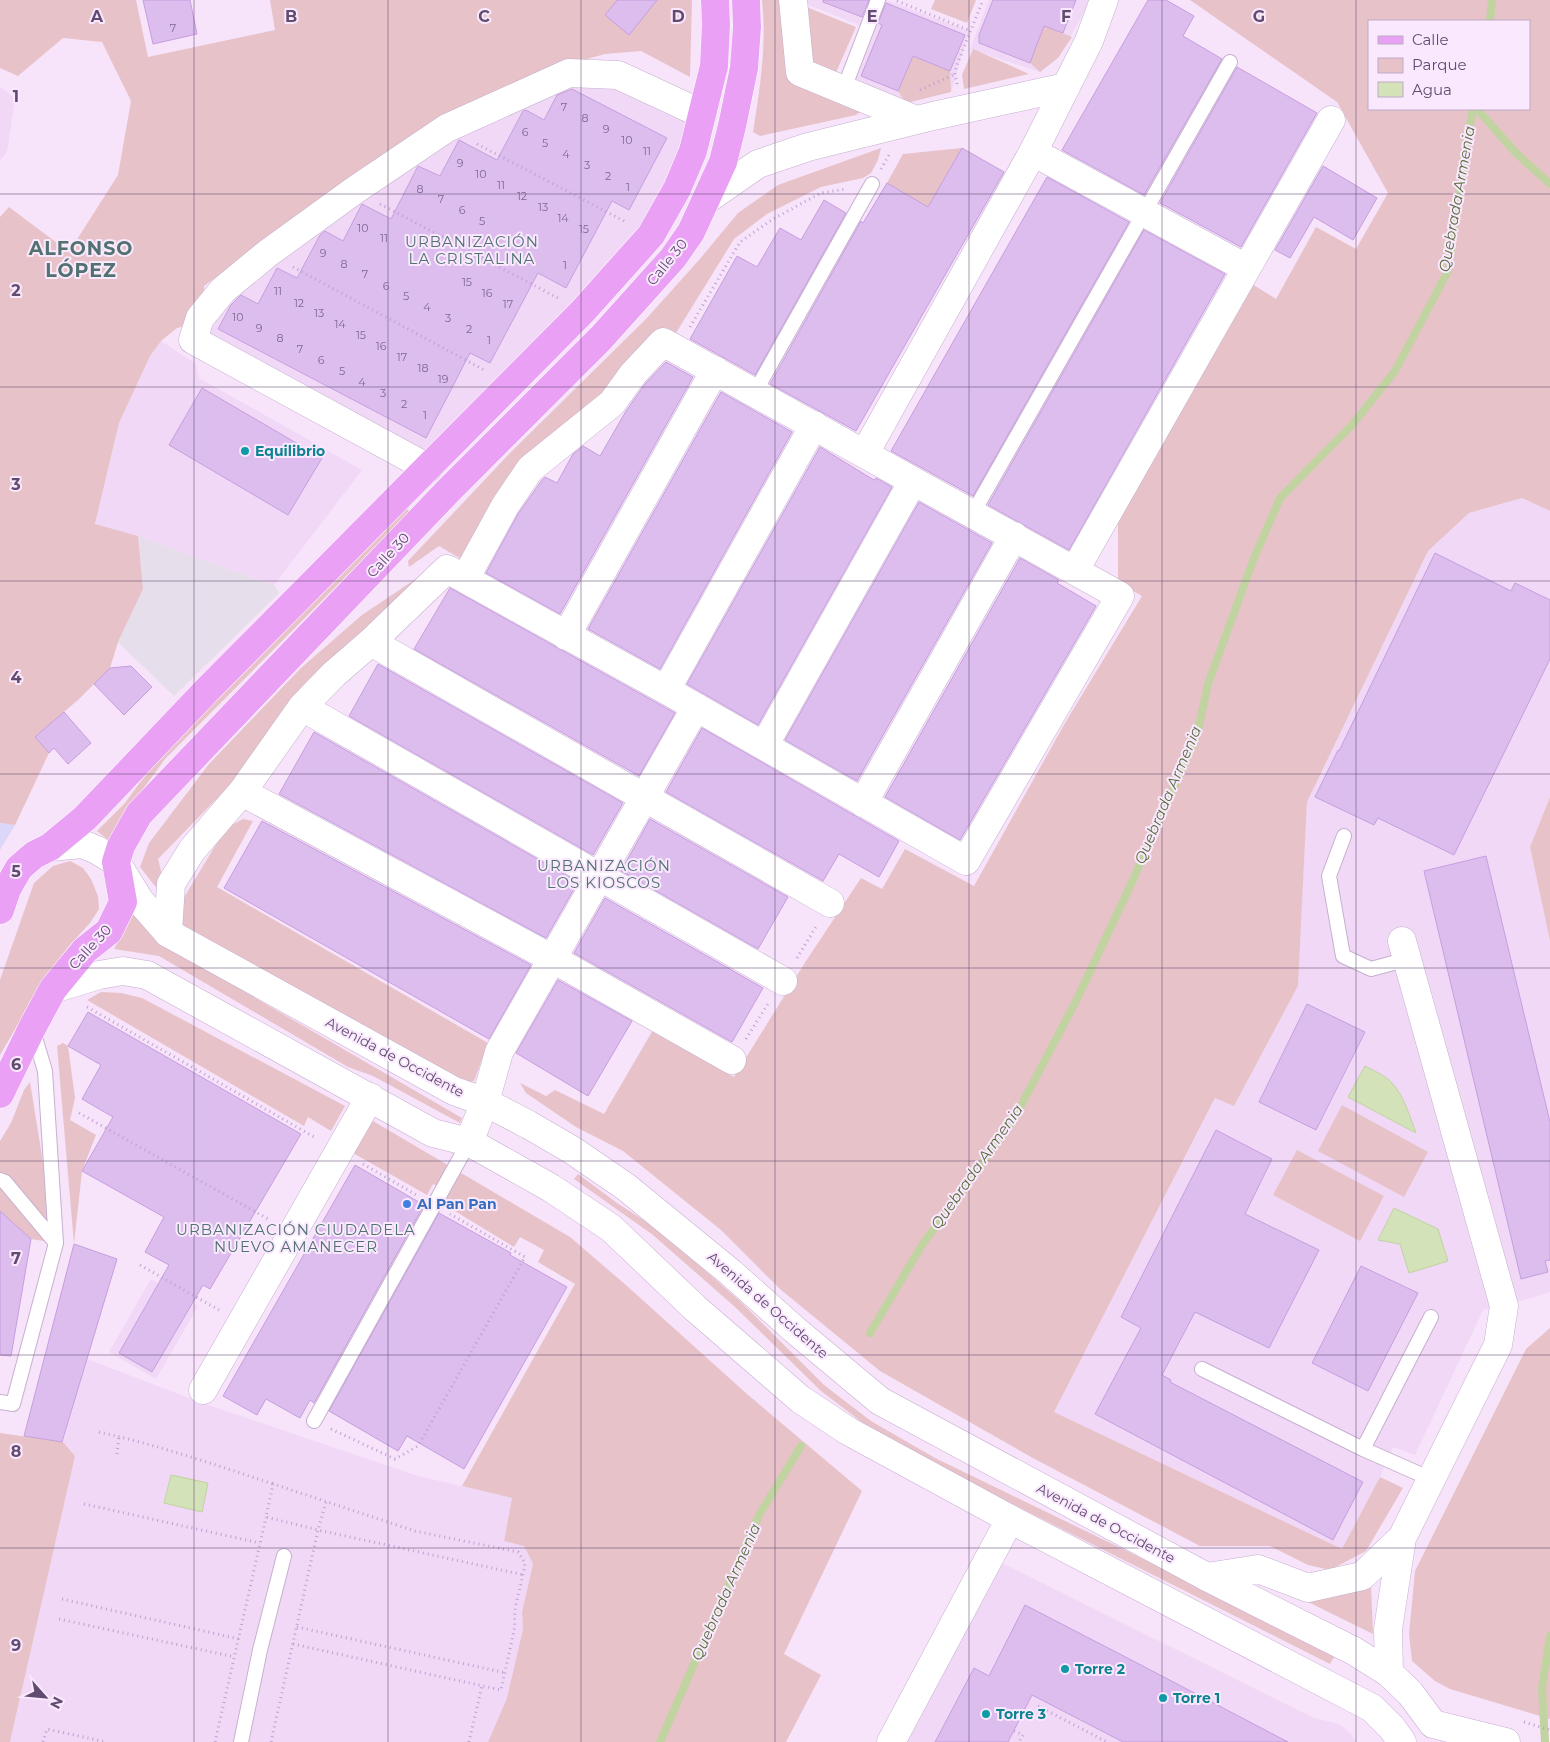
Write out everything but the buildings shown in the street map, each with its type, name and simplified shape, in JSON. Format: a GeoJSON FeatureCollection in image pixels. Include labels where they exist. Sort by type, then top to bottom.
{"type":"FeatureCollection","features":[{"type":"Feature","properties":{"kind":"main road"},"geometry":{"type":"LineString","coordinates":[[0,910],[19,868],[34,856],[50,847],[85,818],[207,690],[583,311],[651,236],[677,189],[689,159],[702,114],[714,66],[715,0]]}},
{"type":"Feature","properties":{"kind":"main road","name":"Calle 30"},"geometry":{"type":"LineString","coordinates":[[0,1094],[53,989],[85,950],[109,931],[113,924],[123,902],[116,862],[121,846],[139,814],[449,490],[601,338],[673,258],[691,232],[722,162],[732,126],[744,68],[747,27],[746,0]]}},
{"type":"Feature","properties":{"kind":"street"},"geometry":{"type":"LineString","coordinates":[[793,0],[800,72],[916,120]]}},
{"type":"Feature","properties":{"kind":"street"},"geometry":{"type":"LineString","coordinates":[[864,453],[1033,152],[1089,41],[1104,0]]}},
{"type":"Feature","properties":{"kind":"street"},"geometry":{"type":"LineString","coordinates":[[428,468],[193,340],[200,318],[223,290],[268,254],[355,190],[447,128],[569,73],[618,75],[702,114]]}},
{"type":"Feature","properties":{"kind":"street"},"geometry":{"type":"LineString","coordinates":[[706,200],[758,164],[808,147],[916,120],[1066,87]]}},
{"type":"Feature","properties":{"kind":"street"},"geometry":{"type":"LineString","coordinates":[[1074,570],[1331,120]]}},
{"type":"Feature","properties":{"kind":"street"},"geometry":{"type":"LineString","coordinates":[[1033,152],[1246,268]]}},
{"type":"Feature","properties":{"kind":"street"},"geometry":{"type":"LineString","coordinates":[[168,933],[171,884],[192,850],[242,792],[302,708],[334,674],[456,574],[530,469],[612,403],[633,374],[663,342],[974,513],[1120,596],[966,862],[666,690],[456,574]]}},
{"type":"Feature","properties":{"kind":"street"},"geometry":{"type":"LineString","coordinates":[[566,636],[715,370]]}},
{"type":"Feature","properties":{"kind":"street"},"geometry":{"type":"LineString","coordinates":[[666,690],[814,425]]}},
{"type":"Feature","properties":{"kind":"street"},"geometry":{"type":"LineString","coordinates":[[764,746],[913,481]]}},
{"type":"Feature","properties":{"kind":"street"},"geometry":{"type":"LineString","coordinates":[[862,803],[1014,536]]}},
{"type":"Feature","properties":{"kind":"street"},"geometry":{"type":"LineString","coordinates":[[371,642],[830,903]]}},
{"type":"Feature","properties":{"kind":"street"},"geometry":{"type":"LineString","coordinates":[[302,708],[782,981]]}},
{"type":"Feature","properties":{"kind":"street"},"geometry":{"type":"LineString","coordinates":[[469,1142],[485,1102],[499,1052],[696,708]]}},
{"type":"Feature","properties":{"kind":"street"},"geometry":{"type":"LineString","coordinates":[[242,792],[553,959],[732,1060]]}},
{"type":"Feature","properties":{"kind":"street","name":"Avenida de Occidente"},"geometry":{"type":"LineString","coordinates":[[50,847],[82,844],[97,850],[116,862],[140,901],[168,933],[454,1091],[485,1102],[572,1150],[626,1187],[730,1272],[795,1330],[880,1400],[1207,1577],[1354,1652],[1389,1673],[1410,1693],[1431,1736],[1495,1739]]}},
{"type":"Feature","properties":{"kind":"street"},"geometry":{"type":"LineString","coordinates":[[1389,1673],[1388,1629],[1402,1538],[1498,1345],[1504,1306],[1405,950]]}},
{"type":"Feature","properties":{"kind":"street"},"geometry":{"type":"LineString","coordinates":[[53,989],[99,975],[123,971],[147,975],[370,1096],[433,1133],[469,1142],[551,1188],[611,1228],[696,1308],[800,1399],[848,1431],[1372,1708],[1392,1728],[1402,1742]]}},
{"type":"Feature","properties":{"kind":"street"},"geometry":{"type":"LineString","coordinates":[[203,1390],[370,1096]]}},
{"type":"Feature","properties":{"kind":"street"},"geometry":{"type":"LineString","coordinates":[[891,1742],[1010,1518]]}},
{"type":"Feature","properties":{"kind":"street"},"geometry":{"type":"LineString","coordinates":[[1207,1577],[1258,1568],[1308,1588],[1362,1576],[1402,1538]]}},
{"type":"Feature","properties":{"kind":"lane"},"geometry":{"type":"LineString","coordinates":[[843,91],[878,0]]}},
{"type":"Feature","properties":{"kind":"lane"},"geometry":{"type":"LineString","coordinates":[[974,513],[1230,62]]}},
{"type":"Feature","properties":{"kind":"lane"},"geometry":{"type":"LineString","coordinates":[[755,392],[872,184]]}},
{"type":"Feature","properties":{"kind":"lane"},"geometry":{"type":"LineString","coordinates":[[1344,836],[1330,876],[1343,956],[1370,969],[1405,950]]}},
{"type":"Feature","properties":{"kind":"lane"},"geometry":{"type":"LineString","coordinates":[[0,1402],[13,1404],[56,1243],[45,1071],[32,1028]]}},
{"type":"Feature","properties":{"kind":"lane"},"geometry":{"type":"LineString","coordinates":[[314,1421],[469,1142]]}},
{"type":"Feature","properties":{"kind":"lane"},"geometry":{"type":"LineString","coordinates":[[0,1180],[5,1182],[30,1210],[56,1243]]}},
{"type":"Feature","properties":{"kind":"lane"},"geometry":{"type":"LineString","coordinates":[[1363,1449],[1431,1317]]}},
{"type":"Feature","properties":{"kind":"lane"},"geometry":{"type":"LineString","coordinates":[[1202,1369],[1363,1449],[1431,1479]]}},
{"type":"Feature","properties":{"kind":"lane"},"geometry":{"type":"LineString","coordinates":[[241,1742],[260,1650],[284,1556]]}},
{"type":"Feature","properties":{"kind":"path"},"geometry":{"type":"LineString","coordinates":[[894,0],[971,31]]}},
{"type":"Feature","properties":{"kind":"path"},"geometry":{"type":"LineString","coordinates":[[964,110],[955,74],[983,0]]}},
{"type":"Feature","properties":{"kind":"path"},"geometry":{"type":"LineString","coordinates":[[447,128],[651,236]]}},
{"type":"Feature","properties":{"kind":"path"},"geometry":{"type":"LineString","coordinates":[[677,349],[740,242],[773,219],[821,193],[872,184]]}},
{"type":"Feature","properties":{"kind":"path"},"geometry":{"type":"LineString","coordinates":[[355,190],[583,311]]}},
{"type":"Feature","properties":{"kind":"path"},"geometry":{"type":"LineString","coordinates":[[268,254],[511,384]]}},
{"type":"Feature","properties":{"kind":"path"},"geometry":{"type":"LineString","coordinates":[[53,989],[525,1257],[418,1446],[395,1459],[314,1421]]}},
{"type":"Feature","properties":{"kind":"path"},"geometry":{"type":"LineString","coordinates":[[79,1113],[292,1232]]}},
{"type":"Feature","properties":{"kind":"path"},"geometry":{"type":"LineString","coordinates":[[140,1265],[241,1323]]}},
{"type":"Feature","properties":{"kind":"path"},"geometry":{"type":"LineString","coordinates":[[99,1432],[182,1454],[416,1531],[518,1552],[525,1563],[514,1619],[516,1626],[501,1690],[293,1644]]}},
{"type":"Feature","properties":{"kind":"path"},"geometry":{"type":"LineString","coordinates":[[117,1454],[119,1436]]}},
{"type":"Feature","properties":{"kind":"path"},"geometry":{"type":"LineString","coordinates":[[216,1742],[273,1484]]}},
{"type":"Feature","properties":{"kind":"path"},"geometry":{"type":"LineString","coordinates":[[272,1742],[318,1530],[326,1502]]}},
{"type":"Feature","properties":{"kind":"path"},"geometry":{"type":"LineString","coordinates":[[84,1504],[260,1543]]}},
{"type":"Feature","properties":{"kind":"path"},"geometry":{"type":"LineString","coordinates":[[266,1517],[524,1575]]}},
{"type":"Feature","properties":{"kind":"path"},"geometry":{"type":"LineString","coordinates":[[62,1599],[239,1638]]}},
{"type":"Feature","properties":{"kind":"path"},"geometry":{"type":"LineString","coordinates":[[59,1619],[235,1657]]}},
{"type":"Feature","properties":{"kind":"path"},"geometry":{"type":"LineString","coordinates":[[297,1627],[506,1673]]}},
{"type":"Feature","properties":{"kind":"path"},"geometry":{"type":"LineString","coordinates":[[469,1742],[482,1686]]}},
{"type":"Feature","properties":{"kind":"path"},"geometry":{"type":"LineString","coordinates":[[1038,1706],[1107,1742]]}},
{"type":"Feature","properties":{"kind":"path"},"geometry":{"type":"LineString","coordinates":[[43,1742],[47,1729],[106,1742]]}},
{"type":"Feature","properties":{"kind":"path"},"geometry":{"type":"LineString","coordinates":[[1014,1731],[1023,1735],[1019,1742]]}},
{"type":"Feature","properties":{"kind":"shaded area"},"geometry":{"type":"Polygon","coordinates":[[[796,0],[874,0],[864,27],[796,0]]]}},
{"type":"Feature","properties":{"kind":"shaded area"},"geometry":{"type":"Polygon","coordinates":[[[886,0],[969,31],[951,92],[906,103],[855,79],[886,0]]]}},
{"type":"Feature","properties":{"kind":"shaded area"},"geometry":{"type":"Polygon","coordinates":[[[989,0],[1091,0],[1058,58],[1040,72],[970,49],[989,0]]]}},
{"type":"Feature","properties":{"kind":"shaded area"},"geometry":{"type":"Polygon","coordinates":[[[569,73],[702,114],[651,235],[428,468],[193,340],[200,318],[355,190],[569,73]]]}},
{"type":"Feature","properties":{"kind":"shaded area"},"geometry":{"type":"Polygon","coordinates":[[[0,87],[15,98],[7,152],[0,160],[0,87]]]}},
{"type":"Feature","properties":{"kind":"shaded area"},"geometry":{"type":"Polygon","coordinates":[[[161,341],[196,364],[199,378],[362,470],[274,585],[138,536],[95,525],[119,423],[150,356],[161,341]]]}},
{"type":"Feature","properties":{"kind":"shaded area"},"geometry":{"type":"Polygon","coordinates":[[[1522,498],[1550,511],[1550,797],[1530,847],[1550,941],[1550,1292],[1504,1306],[1483,1310],[1415,1455],[1393,1447],[1380,1477],[1342,1549],[1054,1412],[1216,1097],[1234,1106],[1298,986],[1307,802],[1428,551],[1469,513],[1522,498]]]}},
{"type":"Feature","properties":{"kind":"shaded area"},"geometry":{"type":"Polygon","coordinates":[[[138,536],[274,585],[279,593],[174,696],[118,642],[143,589],[138,536]]]}},
{"type":"Feature","properties":{"kind":"shaded area"},"geometry":{"type":"Polygon","coordinates":[[[0,823],[15,825],[0,850],[0,823]]]}},
{"type":"Feature","properties":{"kind":"shaded area"},"geometry":{"type":"Polygon","coordinates":[[[151,1279],[198,1306],[156,1379],[109,1352],[151,1279]]]}},
{"type":"Feature","properties":{"kind":"shaded area"},"geometry":{"type":"Polygon","coordinates":[[[87,1359],[202,1403],[418,1476],[512,1498],[504,1541],[524,1546],[533,1564],[522,1612],[523,1629],[507,1698],[488,1742],[10,1742],[75,1456],[63,1442],[87,1359]]]}},
{"type":"Feature","properties":{"kind":"shaded area"},"geometry":{"type":"Polygon","coordinates":[[[998,1561],[1314,1718],[1339,1724],[1350,1733],[1356,1742],[903,1742],[998,1561]]]}},
{"type":"Feature","properties":{"kind":"green space"},"geometry":{"type":"Polygon","coordinates":[[[0,0],[136,0],[148,57],[275,30],[270,0],[692,0],[690,77],[641,51],[605,54],[533,74],[440,119],[204,286],[204,296],[189,325],[177,328],[161,341],[150,356],[119,423],[95,524],[138,536],[143,589],[118,642],[110,668],[79,699],[35,737],[49,753],[15,825],[0,823],[0,217],[9,207],[69,252],[118,175],[131,101],[102,42],[63,38],[18,76],[0,68],[0,0]]]}},
{"type":"Feature","properties":{"kind":"green space"},"geometry":{"type":"Polygon","coordinates":[[[762,0],[783,0],[789,80],[863,110],[856,115],[760,136],[753,132],[763,50],[762,0]]]}},
{"type":"Feature","properties":{"kind":"green space"},"geometry":{"type":"Polygon","coordinates":[[[935,0],[976,0],[967,23],[931,9],[935,0]]]}},
{"type":"Feature","properties":{"kind":"green space"},"geometry":{"type":"Polygon","coordinates":[[[1190,0],[1550,0],[1550,511],[1522,498],[1469,513],[1428,551],[1307,802],[1298,986],[1234,1106],[1215,1098],[1054,1412],[1342,1549],[1380,1477],[1403,1488],[1366,1551],[1330,1570],[1308,1565],[1270,1546],[1200,1546],[1031,1457],[880,1371],[780,1289],[721,1230],[623,1151],[576,1127],[526,1093],[520,1083],[546,1096],[555,1090],[604,1114],[653,1030],[734,1077],[806,961],[861,878],[882,889],[905,849],[974,886],[1065,723],[1142,596],[1118,582],[1118,516],[1252,284],[1276,299],[1316,227],[1356,249],[1388,193],[1337,102],[1190,0]]]}},
{"type":"Feature","properties":{"kind":"green space"},"geometry":{"type":"Polygon","coordinates":[[[799,4],[856,27],[834,77],[805,65],[799,4]]]}},
{"type":"Feature","properties":{"kind":"green space"},"geometry":{"type":"Polygon","coordinates":[[[1044,26],[1072,37],[1058,58],[1040,72],[1030,63],[1044,26]]]}},
{"type":"Feature","properties":{"kind":"green space"},"geometry":{"type":"Polygon","coordinates":[[[973,49],[1029,74],[964,89],[962,75],[973,49]]]}},
{"type":"Feature","properties":{"kind":"green space"},"geometry":{"type":"Polygon","coordinates":[[[913,56],[950,71],[951,92],[906,103],[898,91],[913,56]]]}},
{"type":"Feature","properties":{"kind":"green space"},"geometry":{"type":"Polygon","coordinates":[[[881,148],[878,160],[871,173],[863,178],[821,187],[767,214],[734,239],[676,333],[666,328],[643,349],[463,560],[439,546],[409,567],[408,561],[511,452],[646,319],[738,213],[778,185],[881,148]]]}},
{"type":"Feature","properties":{"kind":"green space"},"geometry":{"type":"Polygon","coordinates":[[[962,148],[928,207],[887,183],[903,154],[962,148]]]}},
{"type":"Feature","properties":{"kind":"green space"},"geometry":{"type":"Polygon","coordinates":[[[405,507],[410,512],[165,759],[130,807],[110,841],[97,831],[125,803],[160,755],[405,507]]]}},
{"type":"Feature","properties":{"kind":"green space"},"geometry":{"type":"Polygon","coordinates":[[[432,568],[229,786],[158,859],[162,875],[162,895],[140,867],[149,843],[209,764],[301,668],[362,615],[432,568]]]}},
{"type":"Feature","properties":{"kind":"green space"},"geometry":{"type":"Polygon","coordinates":[[[1550,797],[1550,941],[1530,847],[1550,797]]]}},
{"type":"Feature","properties":{"kind":"green space"},"geometry":{"type":"Polygon","coordinates":[[[243,819],[253,821],[217,887],[488,1043],[474,1081],[462,1085],[184,933],[179,915],[183,899],[226,828],[243,819]]]}},
{"type":"Feature","properties":{"kind":"green space"},"geometry":{"type":"Polygon","coordinates":[[[70,861],[83,868],[91,879],[98,896],[99,909],[90,923],[69,946],[47,975],[0,1055],[0,980],[34,883],[53,866],[70,861]]]}},
{"type":"Feature","properties":{"kind":"green space"},"geometry":{"type":"Polygon","coordinates":[[[134,912],[164,945],[462,1118],[460,1123],[373,1076],[348,1067],[159,956],[114,949],[134,912]]]}},
{"type":"Feature","properties":{"kind":"green space"},"geometry":{"type":"Polygon","coordinates":[[[101,992],[121,993],[142,998],[345,1106],[331,1131],[308,1117],[304,1126],[87,1000],[101,992]]]}},
{"type":"Feature","properties":{"kind":"green space"},"geometry":{"type":"Polygon","coordinates":[[[63,1043],[68,1046],[75,1098],[70,1120],[96,1135],[82,1171],[74,1244],[57,1046],[63,1043]]]}},
{"type":"Feature","properties":{"kind":"green space"},"geometry":{"type":"Polygon","coordinates":[[[30,1082],[56,1243],[31,1239],[0,1211],[0,1141],[11,1123],[24,1090],[30,1082]]]}},
{"type":"Feature","properties":{"kind":"green space"},"geometry":{"type":"Polygon","coordinates":[[[1342,1105],[1428,1152],[1404,1197],[1318,1151],[1342,1105]]]}},
{"type":"Feature","properties":{"kind":"green space"},"geometry":{"type":"Polygon","coordinates":[[[373,1121],[570,1237],[747,1394],[862,1491],[784,1654],[821,1675],[786,1742],[488,1742],[507,1698],[523,1629],[522,1612],[533,1564],[524,1546],[504,1541],[512,1498],[462,1486],[575,1284],[538,1262],[544,1250],[520,1237],[514,1247],[440,1202],[446,1190],[433,1184],[427,1195],[353,1153],[373,1121]]]}},
{"type":"Feature","properties":{"kind":"green space"},"geometry":{"type":"Polygon","coordinates":[[[1297,1150],[1384,1196],[1360,1241],[1273,1195],[1297,1150]]]}},
{"type":"Feature","properties":{"kind":"green space"},"geometry":{"type":"Polygon","coordinates":[[[578,1174],[617,1203],[659,1230],[740,1301],[824,1385],[871,1421],[935,1458],[1335,1655],[1330,1664],[933,1464],[867,1426],[821,1391],[735,1307],[653,1235],[574,1179],[578,1174]]]}},
{"type":"Feature","properties":{"kind":"green space"},"geometry":{"type":"Polygon","coordinates":[[[1550,1328],[1550,1719],[1450,1689],[1435,1681],[1412,1661],[1409,1634],[1415,1571],[1526,1349],[1550,1328]]]}},
{"type":"Feature","properties":{"kind":"green space"},"geometry":{"type":"Polygon","coordinates":[[[0,1433],[63,1442],[75,1456],[10,1742],[0,1742],[0,1433]]]}},
{"type":"Feature","properties":{"kind":"green space"},"geometry":{"type":"Polygon","coordinates":[[[1371,1585],[1373,1634],[1300,1598],[1371,1585]]]}},
{"type":"Feature","properties":{"kind":"water"},"geometry":{"type":"Polygon","coordinates":[[[1365,1066],[1379,1073],[1396,1088],[1416,1133],[1348,1097],[1365,1066]]]}},
{"type":"Feature","properties":{"kind":"water"},"geometry":{"type":"Polygon","coordinates":[[[1394,1208],[1438,1229],[1448,1261],[1409,1273],[1400,1244],[1378,1240],[1394,1208]]]}},
{"type":"Feature","properties":{"kind":"water"},"geometry":{"type":"Polygon","coordinates":[[[171,1475],[208,1483],[202,1512],[164,1503],[171,1475]]]}},
{"type":"Feature","properties":{"kind":"waterway","name":"Quebrada Armenia"},"geometry":{"type":"LineString","coordinates":[[1490,20],[1492,0]]}},
{"type":"Feature","properties":{"kind":"waterway","name":"Quebrada Armenia"},"geometry":{"type":"LineString","coordinates":[[870,1333],[922,1245],[1013,1121],[1077,999],[1132,882],[1197,735],[1208,684],[1254,558],[1280,498],[1352,425],[1395,371],[1448,271],[1466,143],[1473,110]]}},
{"type":"Feature","properties":{"kind":"waterway"},"geometry":{"type":"LineString","coordinates":[[1478,110],[1516,153],[1550,184]]}},
{"type":"Feature","properties":{"kind":"waterway","name":"Quebrada Armenia"},"geometry":{"type":"LineString","coordinates":[[660,1742],[759,1515],[801,1446]]}},
{"type":"Feature","properties":{"kind":"waterway"},"geometry":{"type":"LineString","coordinates":[[1545,1742],[1542,1688],[1550,1636]]}},
{"type":"Feature","properties":{"kind":"place","name":"Equilibrio"},"geometry":{"type":"Point","coordinates":[245,451]}},
{"type":"Feature","properties":{"kind":"place","name":"Al Pan Pan"},"geometry":{"type":"Point","coordinates":[407,1204]}},
{"type":"Feature","properties":{"kind":"place","name":"Torre 2"},"geometry":{"type":"Point","coordinates":[1065,1669]}},
{"type":"Feature","properties":{"kind":"place","name":"Torre 1"},"geometry":{"type":"Point","coordinates":[1163,1698]}},
{"type":"Feature","properties":{"kind":"place","name":"Torre 3"},"geometry":{"type":"Point","coordinates":[986,1714]}},
{"type":"Feature","properties":{"kind":"district","name":"URBANIZACIÓN LA CRISTALINA"},"geometry":{"type":"Point","coordinates":[472,250]}},
{"type":"Feature","properties":{"kind":"district","name":"ALFONSO LÓPEZ"},"geometry":{"type":"Point","coordinates":[81,259]}},
{"type":"Feature","properties":{"kind":"district","name":"URBANIZACIÓN LOS KIOSCOS"},"geometry":{"type":"Point","coordinates":[604,874]}},
{"type":"Feature","properties":{"kind":"district","name":"URBANIZACIÓN CIUDADELA NUEVO AMANECER"},"geometry":{"type":"Point","coordinates":[296,1238]}}]}
